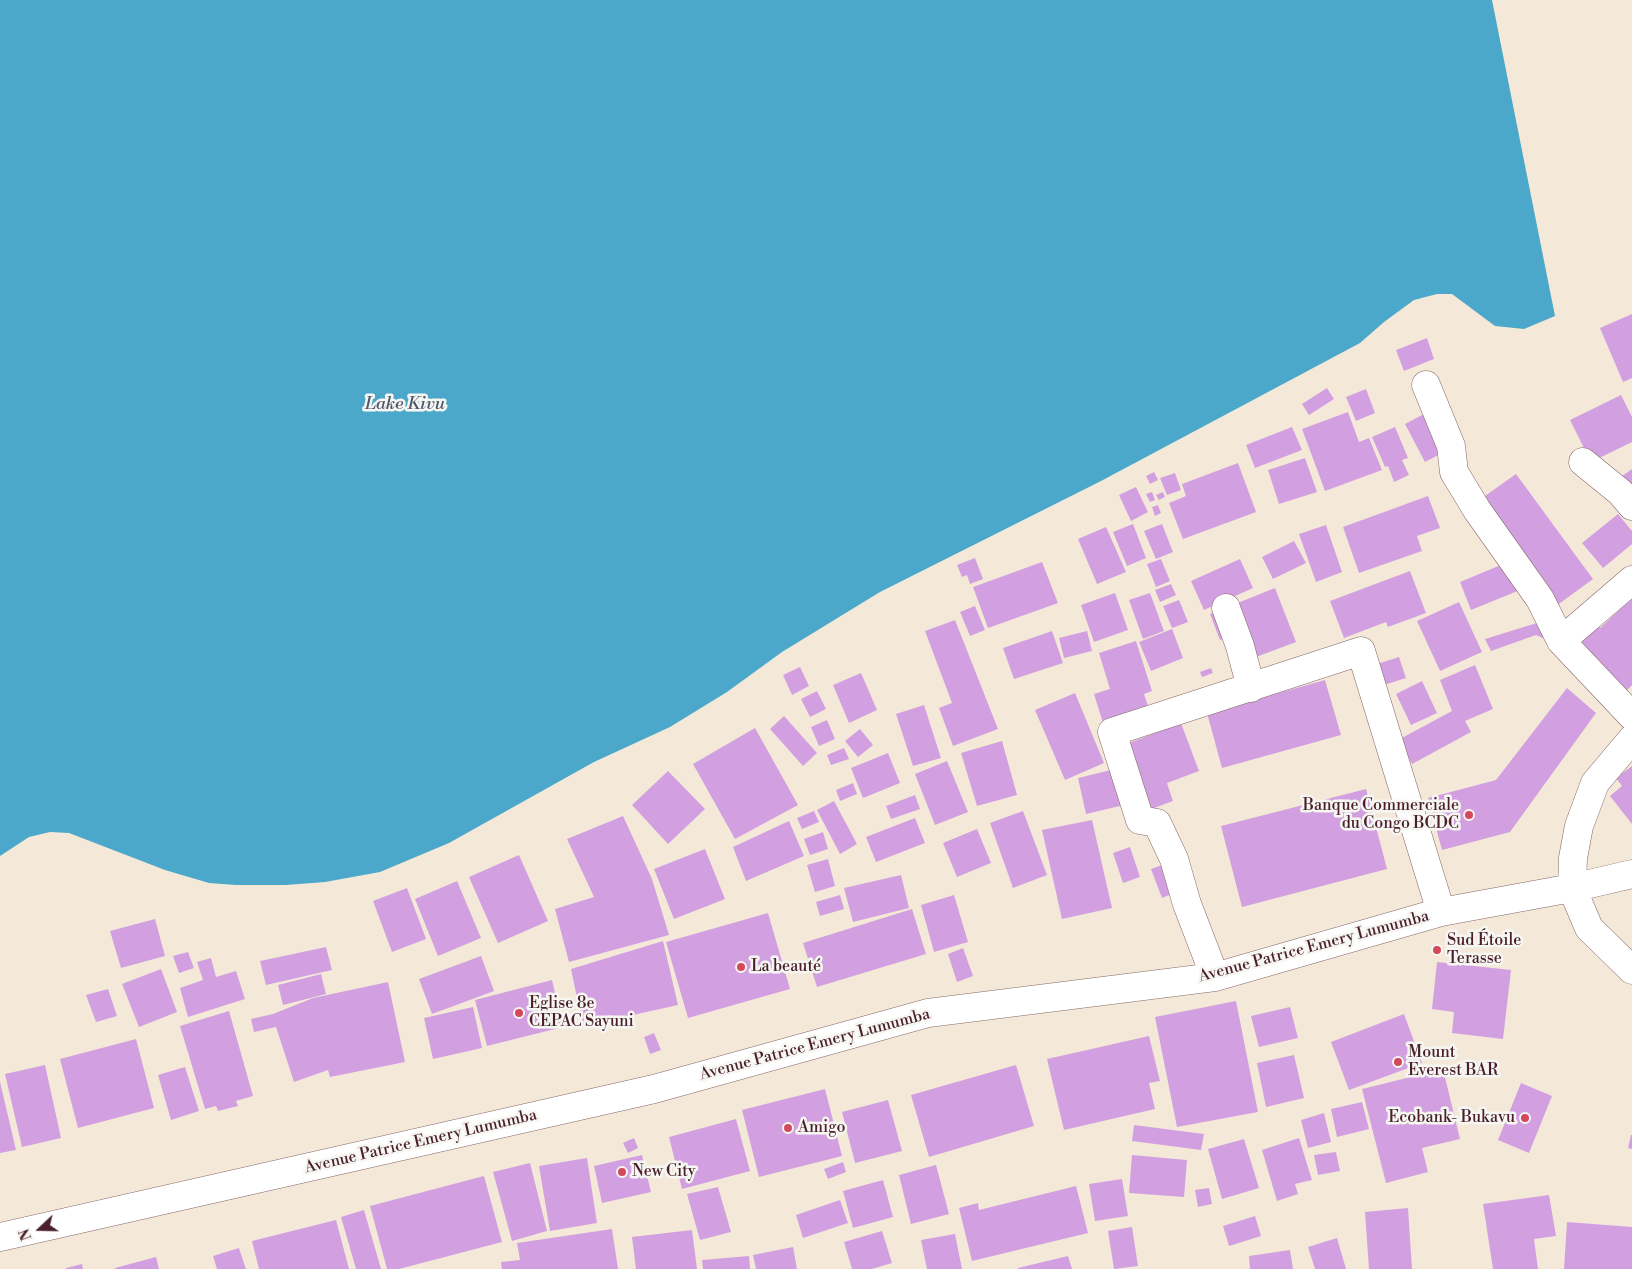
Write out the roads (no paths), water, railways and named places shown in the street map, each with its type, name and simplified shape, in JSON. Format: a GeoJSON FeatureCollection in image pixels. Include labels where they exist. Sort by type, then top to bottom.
{"type":"FeatureCollection","features":[{"type":"Feature","properties":{"kind":"street"},"geometry":{"type":"LineString","coordinates":[[1426,385],[1451,446],[1454,472],[1477,510],[1540,599],[1562,641],[1632,716]]}},
{"type":"Feature","properties":{"kind":"street"},"geometry":{"type":"LineString","coordinates":[[1584,462],[1620,492],[1632,506]]}},
{"type":"Feature","properties":{"kind":"street"},"geometry":{"type":"LineString","coordinates":[[1562,641],[1632,580]]}},
{"type":"Feature","properties":{"kind":"street"},"geometry":{"type":"LineString","coordinates":[[1226,608],[1240,646],[1251,688]]}},
{"type":"Feature","properties":{"kind":"street"},"geometry":{"type":"LineString","coordinates":[[1216,977],[1187,904],[1174,859],[1157,823],[1140,820],[1112,732],[1361,652],[1441,912]]}},
{"type":"Feature","properties":{"kind":"street"},"geometry":{"type":"LineString","coordinates":[[1632,739],[1595,783],[1579,826],[1573,858],[1572,888],[1589,928],[1632,970]]}},
{"type":"Feature","properties":{"kind":"street","name":"Avenue Patrice Emery Lumumba"},"geometry":{"type":"LineString","coordinates":[[0,1237],[654,1089],[928,1013],[1216,977],[1441,912],[1572,888],[1632,874]]}},
{"type":"Feature","properties":{"kind":"water","name":"Lake Kivu"},"geometry":{"type":"Polygon","coordinates":[[[0,0],[1492,0],[1555,316],[1524,329],[1495,326],[1452,294],[1437,294],[1414,300],[1360,343],[1101,481],[880,592],[782,652],[727,692],[670,727],[594,762],[449,843],[380,872],[325,882],[286,885],[209,883],[165,870],[69,833],[50,832],[29,837],[0,856],[0,0]]]}},
{"type":"Feature","properties":{"kind":"place","name":"Banque Commerciale du Congo BCDC"},"geometry":{"type":"Point","coordinates":[1469,815]}},
{"type":"Feature","properties":{"kind":"place","name":"Sud Étoile Terasse"},"geometry":{"type":"Point","coordinates":[1437,950]}},
{"type":"Feature","properties":{"kind":"place","name":"La beauté"},"geometry":{"type":"Point","coordinates":[741,967]}},
{"type":"Feature","properties":{"kind":"place","name":"Eglise 8e CEPAC Sayuni"},"geometry":{"type":"Point","coordinates":[519,1013]}},
{"type":"Feature","properties":{"kind":"place","name":"Mount Everest BAR"},"geometry":{"type":"Point","coordinates":[1398,1062]}},
{"type":"Feature","properties":{"kind":"place","name":"Ecobank- Bukavu"},"geometry":{"type":"Point","coordinates":[1525,1118]}},
{"type":"Feature","properties":{"kind":"place","name":"Amigo"},"geometry":{"type":"Point","coordinates":[788,1128]}},
{"type":"Feature","properties":{"kind":"place","name":"New City"},"geometry":{"type":"Point","coordinates":[622,1172]}}]}
